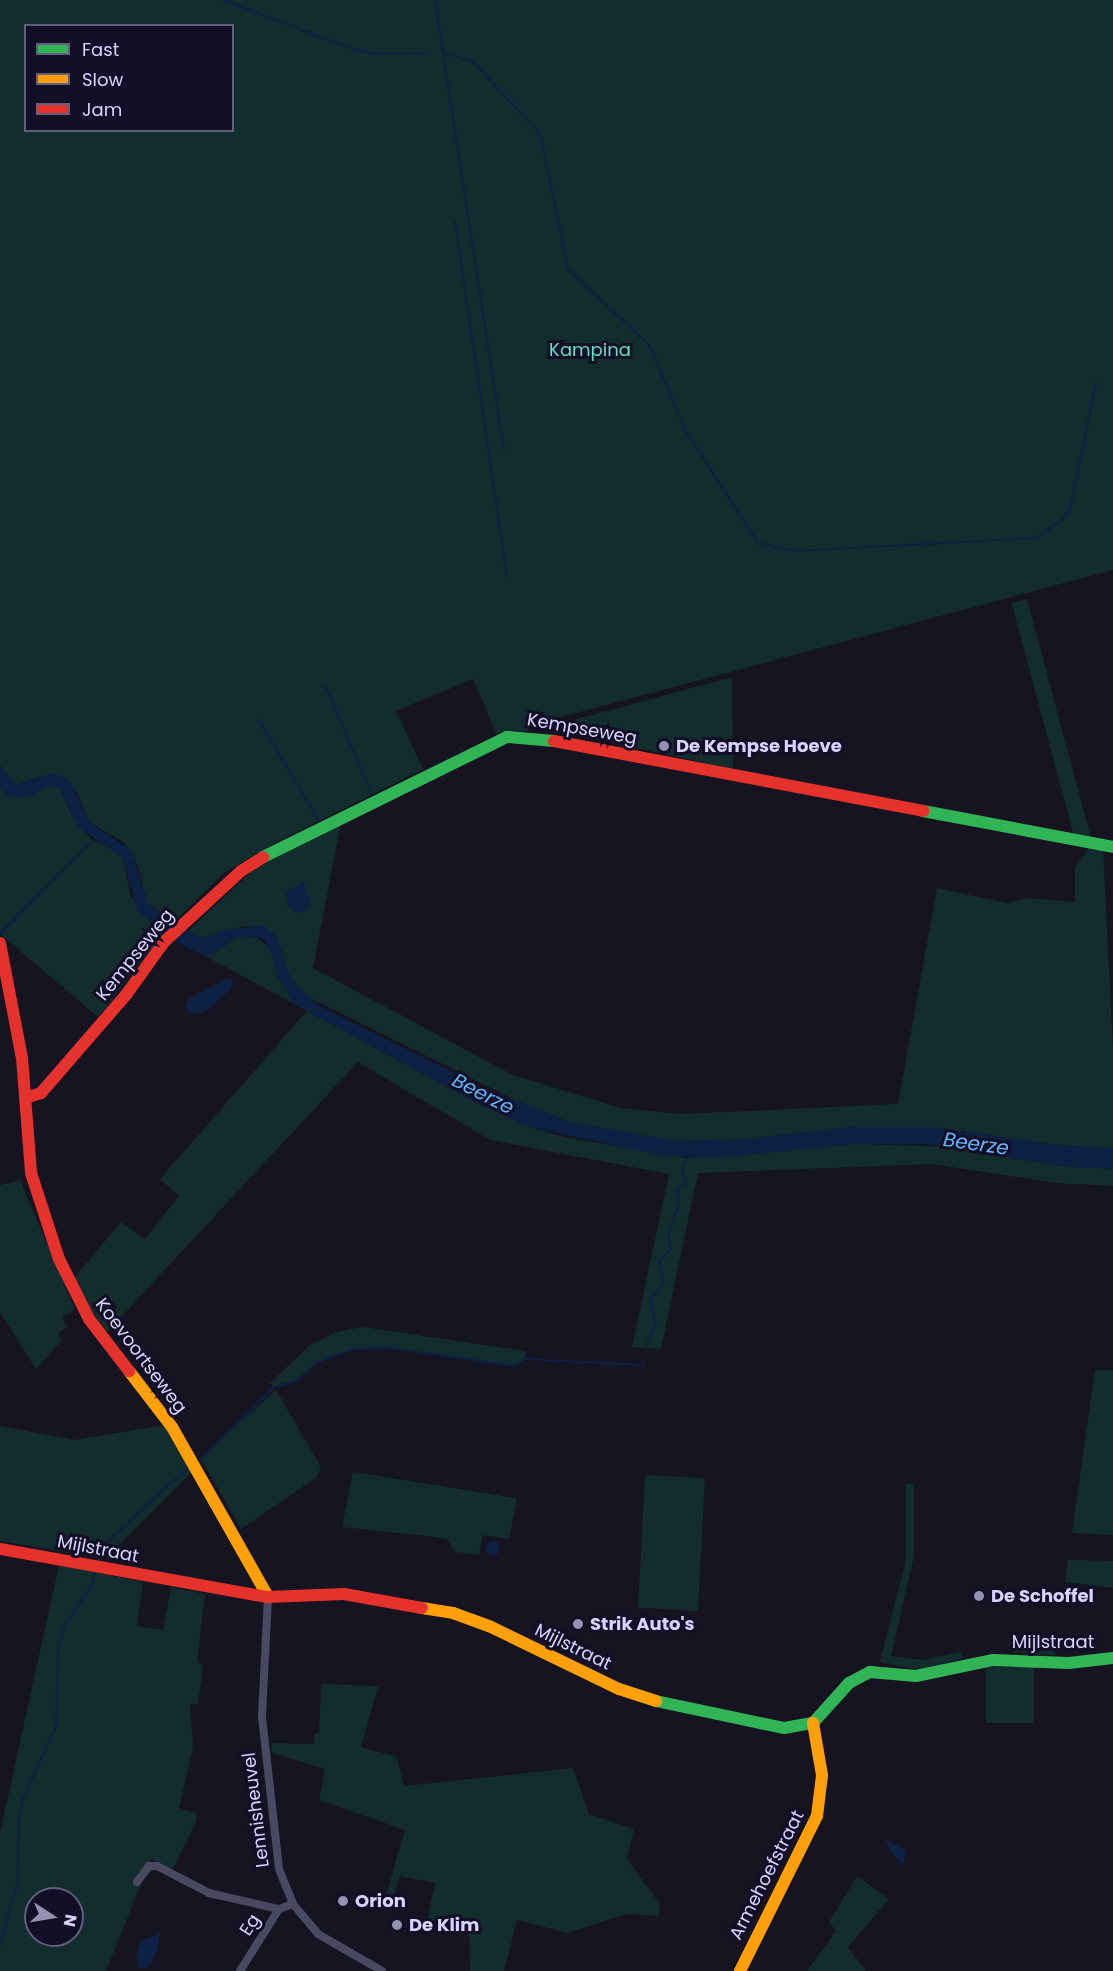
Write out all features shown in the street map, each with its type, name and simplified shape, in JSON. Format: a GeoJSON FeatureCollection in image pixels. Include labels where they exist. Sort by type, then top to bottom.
{"type":"FeatureCollection","features":[{"type":"Feature","properties":{"kind":"street","name":"Kempseweg"},"geometry":{"type":"LineString","coordinates":[[25,1098],[34,1097],[50,1084],[126,995],[171,936],[231,879],[270,853],[495,741],[519,736],[1113,847]]}},
{"type":"Feature","properties":{"kind":"street","name":"Koevoortseweg"},"geometry":{"type":"LineString","coordinates":[[0,943],[19,1035],[31,1173],[48,1230],[78,1300],[159,1407],[268,1597]]}},
{"type":"Feature","properties":{"kind":"street","name":"Mijlstraat"},"geometry":{"type":"LineString","coordinates":[[0,1549],[268,1597],[344,1594],[453,1612],[482,1622],[619,1689],[653,1701],[784,1728],[813,1723],[849,1683],[870,1672],[916,1676],[993,1660],[1069,1663],[1113,1658]]}},
{"type":"Feature","properties":{"kind":"street","name":"Lennisheuvel"},"geometry":{"type":"LineString","coordinates":[[268,1597],[262,1717],[279,1869],[293,1904],[328,1942],[382,1971]]}},
{"type":"Feature","properties":{"kind":"street","name":"Armehoefstraat"},"geometry":{"type":"LineString","coordinates":[[740,1971],[817,1816],[822,1775],[813,1723]]}},
{"type":"Feature","properties":{"kind":"street"},"geometry":{"type":"LineString","coordinates":[[137,1882],[149,1866],[157,1866],[209,1893],[279,1909]]}},
{"type":"Feature","properties":{"kind":"street","name":"Eg"},"geometry":{"type":"LineString","coordinates":[[240,1971],[279,1909],[293,1904]]}},
{"type":"Feature","properties":{"kind":"green space","name":"Kampina"},"geometry":{"type":"Polygon","coordinates":[[[0,0],[1113,0],[1113,570],[531,725],[528,731],[496,733],[473,679],[396,711],[423,769],[273,844],[224,873],[174,922],[147,903],[138,866],[123,842],[89,822],[76,790],[39,777],[16,785],[0,765],[0,0]]]}},
{"type":"Feature","properties":{"kind":"green space"},"geometry":{"type":"Polygon","coordinates":[[[1027,599],[1090,836],[1075,840],[1012,603],[1027,599]]]}},
{"type":"Feature","properties":{"kind":"green space"},"geometry":{"type":"Polygon","coordinates":[[[732,677],[733,769],[552,730],[559,724],[732,677]]]}},
{"type":"Feature","properties":{"kind":"green space"},"geometry":{"type":"Polygon","coordinates":[[[51,786],[60,788],[71,814],[92,840],[115,849],[123,858],[131,897],[166,931],[98,1017],[0,934],[0,787],[6,795],[25,798],[51,786]]]}},
{"type":"Feature","properties":{"kind":"green space"},"geometry":{"type":"Polygon","coordinates":[[[341,823],[313,968],[513,1075],[621,1108],[680,1114],[898,1104],[937,888],[1007,903],[1028,898],[1075,902],[1075,867],[1090,847],[1103,849],[1113,1047],[1113,1148],[1056,1145],[934,1127],[853,1127],[745,1139],[677,1141],[572,1123],[523,1104],[304,995],[288,973],[277,937],[245,926],[203,938],[187,932],[254,869],[341,823]]]}},
{"type":"Feature","properties":{"kind":"green space"},"geometry":{"type":"Polygon","coordinates":[[[254,936],[270,948],[277,975],[294,1004],[203,955],[216,952],[236,937],[254,936]]]}},
{"type":"Feature","properties":{"kind":"green space"},"geometry":{"type":"Polygon","coordinates":[[[307,1011],[475,1102],[530,1127],[564,1137],[686,1158],[857,1144],[954,1147],[1061,1166],[1113,1169],[1113,1186],[1056,1183],[932,1164],[698,1173],[661,1349],[632,1347],[669,1174],[490,1140],[358,1062],[107,1332],[84,1301],[74,1278],[121,1222],[145,1239],[179,1196],[160,1179],[307,1011]]]}},
{"type":"Feature","properties":{"kind":"green space"},"geometry":{"type":"Polygon","coordinates":[[[20,1180],[75,1309],[62,1317],[67,1326],[58,1333],[62,1340],[36,1369],[0,1312],[0,1185],[20,1180]]]}},
{"type":"Feature","properties":{"kind":"green space"},"geometry":{"type":"Polygon","coordinates":[[[363,1327],[526,1351],[525,1359],[515,1366],[390,1348],[353,1349],[318,1362],[296,1381],[274,1387],[270,1383],[309,1346],[336,1332],[363,1327]]]}},
{"type":"Feature","properties":{"kind":"green space"},"geometry":{"type":"Polygon","coordinates":[[[1095,1370],[1113,1370],[1113,1535],[1072,1533],[1095,1370]]]}},
{"type":"Feature","properties":{"kind":"green space"},"geometry":{"type":"Polygon","coordinates":[[[276,1390],[321,1467],[316,1478],[241,1529],[200,1458],[276,1390]]]}},
{"type":"Feature","properties":{"kind":"green space"},"geometry":{"type":"Polygon","coordinates":[[[165,1425],[193,1471],[105,1559],[0,1541],[0,1426],[75,1440],[165,1425]]]}},
{"type":"Feature","properties":{"kind":"green space"},"geometry":{"type":"Polygon","coordinates":[[[353,1472],[517,1498],[509,1539],[483,1535],[479,1555],[455,1552],[447,1539],[342,1527],[353,1472]]]}},
{"type":"Feature","properties":{"kind":"green space"},"geometry":{"type":"Polygon","coordinates":[[[645,1475],[705,1478],[698,1611],[638,1608],[645,1475]]]}},
{"type":"Feature","properties":{"kind":"green space"},"geometry":{"type":"Polygon","coordinates":[[[906,1484],[914,1484],[914,1556],[891,1656],[922,1660],[961,1652],[964,1658],[919,1670],[880,1662],[906,1560],[906,1484]]]}},
{"type":"Feature","properties":{"kind":"green space"},"geometry":{"type":"Polygon","coordinates":[[[1068,1560],[1113,1561],[1113,1588],[1065,1582],[1068,1560]]]}},
{"type":"Feature","properties":{"kind":"green space"},"geometry":{"type":"Polygon","coordinates":[[[59,1565],[143,1582],[137,1626],[163,1630],[171,1587],[205,1594],[197,1662],[203,1665],[198,1704],[190,1704],[193,1747],[179,1808],[196,1813],[197,1820],[172,1871],[151,1859],[106,1971],[0,1971],[0,1833],[59,1565]]]}},
{"type":"Feature","properties":{"kind":"green space"},"geometry":{"type":"Polygon","coordinates":[[[1014,1644],[1056,1646],[1055,1655],[1014,1653],[1014,1644]]]}},
{"type":"Feature","properties":{"kind":"green space"},"geometry":{"type":"Polygon","coordinates":[[[986,1667],[1034,1667],[1034,1723],[986,1723],[986,1667]]]}},
{"type":"Feature","properties":{"kind":"green space"},"geometry":{"type":"Polygon","coordinates":[[[321,1684],[378,1686],[361,1747],[397,1757],[404,1786],[573,1768],[589,1814],[634,1829],[627,1859],[660,1904],[659,1916],[627,1914],[567,1933],[517,1920],[504,1971],[470,1971],[469,1935],[427,1921],[435,1883],[400,1876],[391,1904],[385,1899],[405,1830],[319,1800],[325,1769],[272,1753],[271,1743],[314,1744],[315,1734],[319,1733],[321,1684]]]}},
{"type":"Feature","properties":{"kind":"green space"},"geometry":{"type":"Polygon","coordinates":[[[857,1876],[889,1899],[848,1947],[866,1971],[807,1971],[836,1931],[829,1922],[857,1876]]]}},
{"type":"Feature","properties":{"kind":"water","name":"Beerze"},"geometry":{"type":"Polygon","coordinates":[[[0,765],[16,785],[50,774],[63,776],[71,783],[89,822],[132,851],[147,903],[176,926],[203,938],[229,929],[264,926],[277,937],[288,973],[298,987],[320,1006],[483,1087],[572,1123],[677,1141],[745,1139],[853,1127],[934,1127],[1056,1145],[1113,1148],[1113,1169],[1061,1166],[925,1144],[857,1144],[714,1158],[664,1156],[530,1127],[475,1102],[294,1004],[277,975],[270,948],[262,938],[236,937],[216,952],[203,955],[182,945],[138,911],[123,858],[78,827],[60,788],[51,786],[25,798],[6,795],[0,787],[0,765]]]}},
{"type":"Feature","properties":{"kind":"water"},"geometry":{"type":"Polygon","coordinates":[[[303,882],[311,903],[308,910],[298,913],[288,908],[286,892],[303,882]]]}},
{"type":"Feature","properties":{"kind":"water"},"geometry":{"type":"Polygon","coordinates":[[[228,978],[233,980],[230,989],[209,1009],[194,1015],[187,1011],[185,1005],[191,997],[228,978]]]}},
{"type":"Feature","properties":{"kind":"water"},"geometry":{"type":"Polygon","coordinates":[[[490,1541],[496,1541],[500,1548],[496,1555],[490,1555],[486,1551],[486,1545],[490,1541]]]}},
{"type":"Feature","properties":{"kind":"water"},"geometry":{"type":"Polygon","coordinates":[[[886,1839],[906,1851],[903,1865],[889,1850],[886,1839]]]}},
{"type":"Feature","properties":{"kind":"water"},"geometry":{"type":"Polygon","coordinates":[[[160,1933],[157,1953],[148,1967],[139,1969],[136,1956],[141,1941],[160,1933]]]}},
{"type":"Feature","properties":{"kind":"waterway"},"geometry":{"type":"LineString","coordinates":[[223,0],[350,48],[375,54],[429,53]]}},
{"type":"Feature","properties":{"kind":"waterway"},"geometry":{"type":"LineString","coordinates":[[435,0],[504,450]]}},
{"type":"Feature","properties":{"kind":"waterway"},"geometry":{"type":"LineString","coordinates":[[442,52],[472,61],[536,129],[541,137],[568,269],[650,346],[685,430],[758,543],[795,551],[1037,538],[1062,520],[1070,509],[1096,383]]}},
{"type":"Feature","properties":{"kind":"waterway"},"geometry":{"type":"LineString","coordinates":[[455,221],[507,576]]}},
{"type":"Feature","properties":{"kind":"waterway"},"geometry":{"type":"LineString","coordinates":[[325,685],[372,794]]}},
{"type":"Feature","properties":{"kind":"waterway"},"geometry":{"type":"LineString","coordinates":[[258,719],[319,821]]}},
{"type":"Feature","properties":{"kind":"waterway"},"geometry":{"type":"LineString","coordinates":[[0,934],[93,840]]}},
{"type":"Feature","properties":{"kind":"waterway"},"geometry":{"type":"LineString","coordinates":[[646,1346],[656,1325],[650,1300],[664,1282],[659,1262],[671,1249],[668,1236],[679,1202],[676,1191],[686,1184],[682,1169],[688,1158]]}},
{"type":"Feature","properties":{"kind":"waterway"},"geometry":{"type":"LineString","coordinates":[[200,1460],[274,1387],[296,1381],[318,1362],[353,1349],[390,1348],[515,1366],[525,1359],[643,1365],[644,1361]]}},
{"type":"Feature","properties":{"kind":"waterway"},"geometry":{"type":"LineString","coordinates":[[98,1560],[103,1546],[188,1467]]}},
{"type":"Feature","properties":{"kind":"waterway"},"geometry":{"type":"LineString","coordinates":[[0,1945],[18,1882],[19,1818],[22,1801],[56,1726],[58,1647],[65,1625],[91,1587],[95,1574]]}},
{"type":"Feature","properties":{"kind":"traffic: fast"},"geometry":{"type":"LineString","coordinates":[[263,857],[507,737],[554,741]]}},
{"type":"Feature","properties":{"kind":"traffic: fast"},"geometry":{"type":"LineString","coordinates":[[923,811],[1113,847]]}},
{"type":"Feature","properties":{"kind":"traffic: fast"},"geometry":{"type":"LineString","coordinates":[[656,1701],[784,1728],[813,1723],[849,1683],[870,1672],[916,1676],[993,1660],[1069,1663],[1113,1658]]}},
{"type":"Feature","properties":{"kind":"traffic: slow"},"geometry":{"type":"LineString","coordinates":[[129,1371],[172,1427],[268,1597]]}},
{"type":"Feature","properties":{"kind":"traffic: slow"},"geometry":{"type":"LineString","coordinates":[[422,1608],[453,1613],[489,1626],[619,1689],[656,1701]]}},
{"type":"Feature","properties":{"kind":"traffic: slow"},"geometry":{"type":"LineString","coordinates":[[740,1971],[817,1816],[822,1775],[813,1723]]}},
{"type":"Feature","properties":{"kind":"traffic: jam"},"geometry":{"type":"LineString","coordinates":[[554,741],[923,811]]}},
{"type":"Feature","properties":{"kind":"traffic: jam"},"geometry":{"type":"LineString","coordinates":[[25,1098],[41,1093],[126,995],[164,942],[241,871],[263,857]]}},
{"type":"Feature","properties":{"kind":"traffic: jam"},"geometry":{"type":"LineString","coordinates":[[0,943],[22,1058],[31,1173],[59,1259],[89,1319],[129,1371]]}},
{"type":"Feature","properties":{"kind":"traffic: jam"},"geometry":{"type":"LineString","coordinates":[[0,1549],[268,1597],[344,1594],[422,1608]]}},
{"type":"Feature","properties":{"kind":"place","name":"De Kempse Hoeve"},"geometry":{"type":"Point","coordinates":[664,746]}},
{"type":"Feature","properties":{"kind":"place","name":"De Schoffel"},"geometry":{"type":"Point","coordinates":[979,1596]}},
{"type":"Feature","properties":{"kind":"place","name":"Strik Auto's"},"geometry":{"type":"Point","coordinates":[578,1624]}},
{"type":"Feature","properties":{"kind":"place","name":"Orion"},"geometry":{"type":"Point","coordinates":[343,1901]}},
{"type":"Feature","properties":{"kind":"place","name":"De Klim"},"geometry":{"type":"Point","coordinates":[397,1925]}}]}
